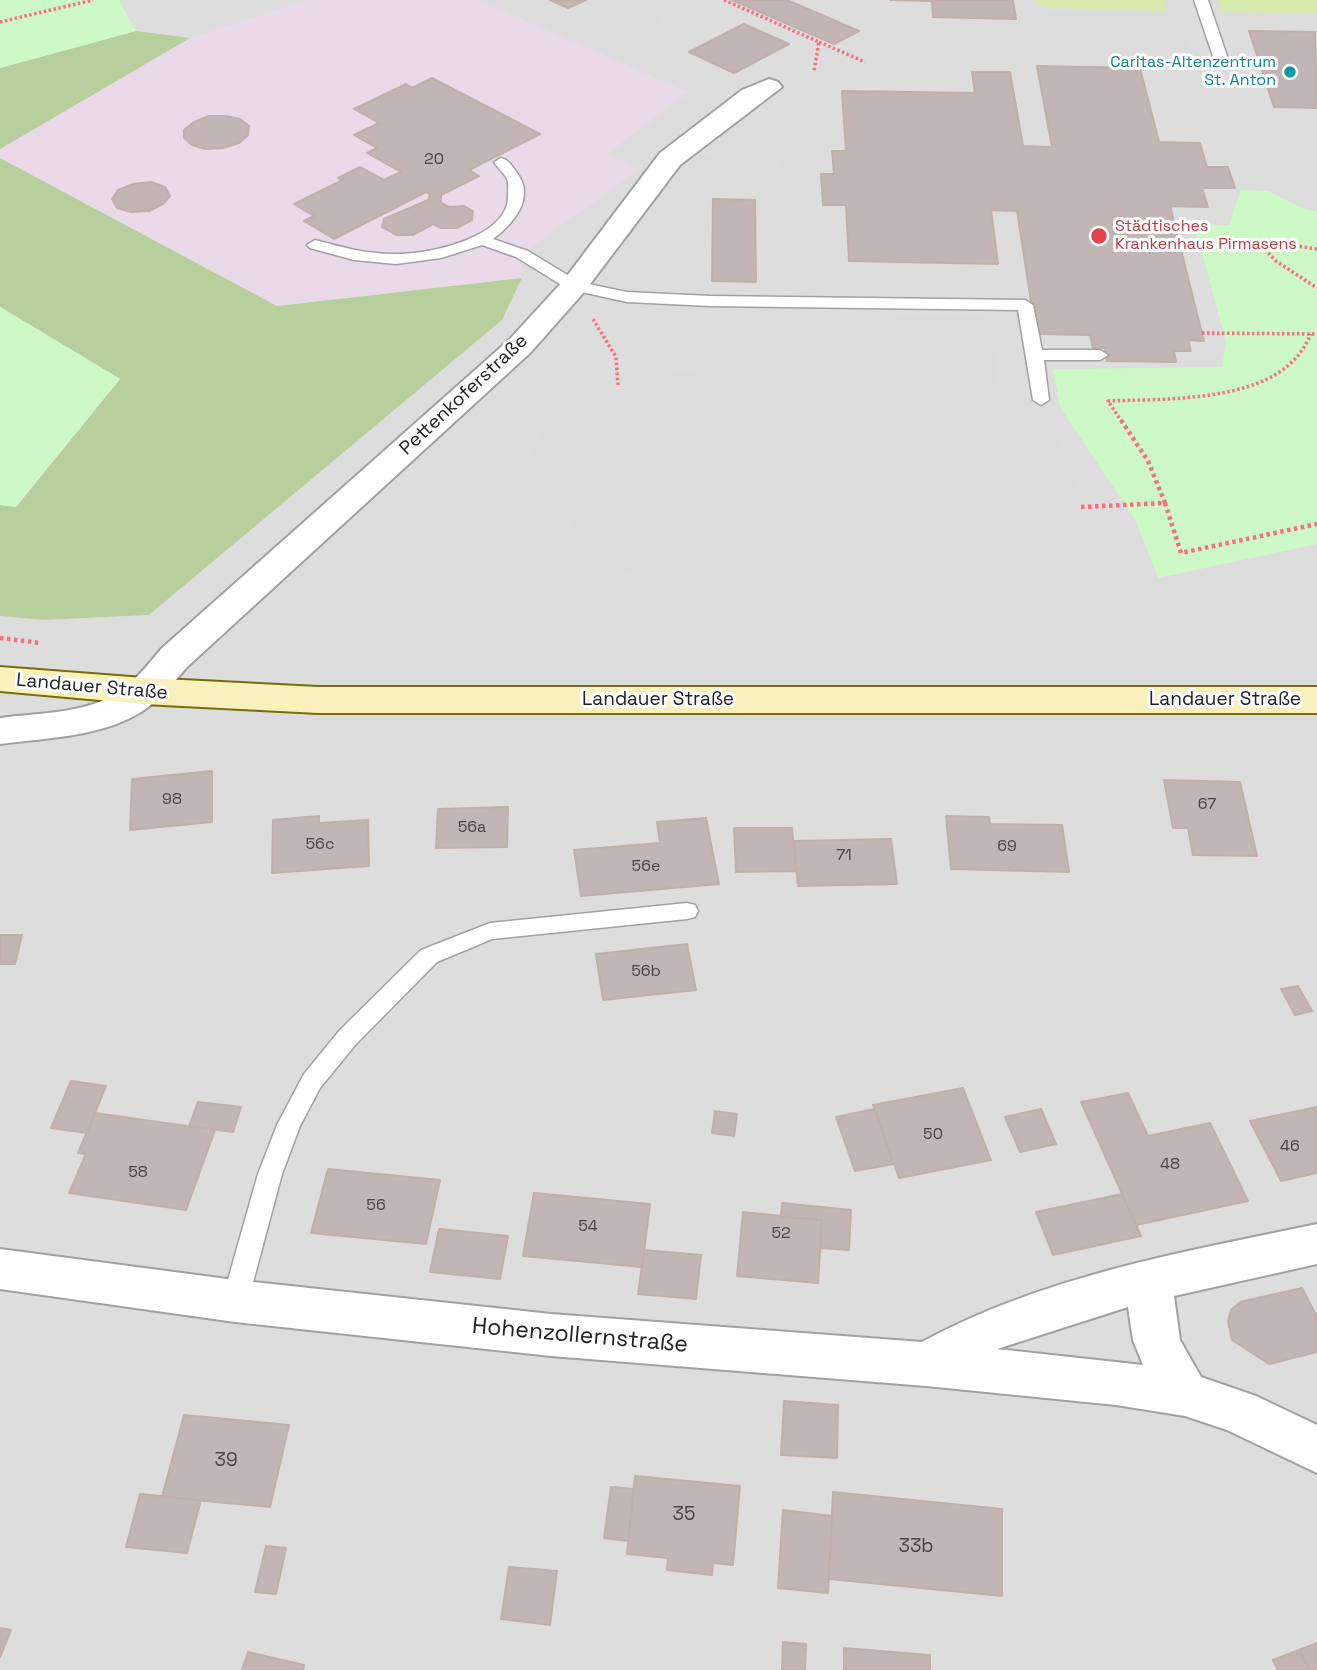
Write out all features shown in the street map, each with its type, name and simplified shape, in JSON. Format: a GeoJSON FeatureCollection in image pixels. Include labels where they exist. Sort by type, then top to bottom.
{"type":"FeatureCollection","features":[{"type":"Feature","properties":{"kind":"main road","name":"Landauer Straße"},"geometry":{"type":"LineString","coordinates":[[0,679],[144,691],[318,700],[1317,700]]}},
{"type":"Feature","properties":{"kind":"street","name":"Pettenkoferstraße"},"geometry":{"type":"LineString","coordinates":[[0,731],[103,713],[124,706],[144,691],[174,659],[520,346],[574,286],[670,159],[751,96],[769,87]]}},
{"type":"Feature","properties":{"kind":"street"},"geometry":{"type":"LineString","coordinates":[[926,1364],[982,1333],[1152,1279],[1317,1244]]}},
{"type":"Feature","properties":{"kind":"street","name":"Hohenzollernstraße"},"geometry":{"type":"LineString","coordinates":[[0,1269],[234,1301],[551,1335],[926,1364],[1116,1383],[1185,1394],[1239,1412],[1317,1450]]}},
{"type":"Feature","properties":{"kind":"street"},"geometry":{"type":"LineString","coordinates":[[1152,1279],[1149,1311],[1155,1340],[1165,1368],[1185,1394]]}},
{"type":"Feature","properties":{"kind":"lane"},"geometry":{"type":"LineString","coordinates":[[1201,0],[1222,62]]}},
{"type":"Feature","properties":{"kind":"lane"},"geometry":{"type":"LineString","coordinates":[[316,245],[354,256],[396,259],[441,253],[482,240],[506,222],[516,201],[514,180],[501,162]]}},
{"type":"Feature","properties":{"kind":"lane"},"geometry":{"type":"LineString","coordinates":[[482,240],[522,254],[574,286],[626,297],[710,301],[1026,304],[1041,400]]}},
{"type":"Feature","properties":{"kind":"lane"},"geometry":{"type":"LineString","coordinates":[[1035,355],[1100,355]]}},
{"type":"Feature","properties":{"kind":"lane"},"geometry":{"type":"LineString","coordinates":[[234,1301],[270,1174],[289,1125],[312,1081],[348,1037],[429,956],[490,931],[687,911]]}},
{"type":"Feature","properties":{"kind":"path"},"geometry":{"type":"LineString","coordinates":[[0,22],[93,0]]}},
{"type":"Feature","properties":{"kind":"path"},"geometry":{"type":"LineString","coordinates":[[724,0],[864,62]]}},
{"type":"Feature","properties":{"kind":"path"},"geometry":{"type":"LineString","coordinates":[[814,71],[819,41]]}},
{"type":"Feature","properties":{"kind":"path"},"geometry":{"type":"LineString","coordinates":[[1317,249],[1276,243],[1262,246],[1276,261],[1317,288]]}},
{"type":"Feature","properties":{"kind":"path"},"geometry":{"type":"LineString","coordinates":[[1202,332],[1317,334]]}},
{"type":"Feature","properties":{"kind":"path"},"geometry":{"type":"LineString","coordinates":[[1311,334],[1303,350],[1290,365],[1244,386],[1213,394],[1108,401],[1132,433],[1148,461],[1181,553],[1260,534],[1317,524]]}},
{"type":"Feature","properties":{"kind":"path"},"geometry":{"type":"LineString","coordinates":[[616,357],[618,385]]}},
{"type":"Feature","properties":{"kind":"path"},"geometry":{"type":"LineString","coordinates":[[1081,507],[1165,503]]}},
{"type":"Feature","properties":{"kind":"shaded area"},"geometry":{"type":"Polygon","coordinates":[[[0,0],[1317,0],[1317,1670],[0,1670],[0,616],[44,620],[149,615],[502,320],[522,278],[0,158],[0,149],[136,31],[0,68],[0,0]]]}},
{"type":"Feature","properties":{"kind":"shaded area"},"geometry":{"type":"Polygon","coordinates":[[[308,0],[479,0],[688,92],[607,154],[639,170],[522,254],[522,278],[277,306],[0,158],[0,149],[190,38],[308,0]]]}},
{"type":"Feature","properties":{"kind":"shaded area"},"geometry":{"type":"Polygon","coordinates":[[[625,0],[677,0],[683,3],[659,17],[657,30],[686,57],[745,84],[720,98],[569,29],[625,0]]]}},
{"type":"Feature","properties":{"kind":"shaded area"},"geometry":{"type":"Polygon","coordinates":[[[1027,11],[1181,14],[1190,50],[945,45],[942,21],[1028,23],[1027,11]]]}},
{"type":"Feature","properties":{"kind":"shaded area"},"geometry":{"type":"Polygon","coordinates":[[[691,93],[735,108],[682,150],[722,160],[650,254],[604,245],[662,167],[619,154],[691,93]]]}},
{"type":"Feature","properties":{"kind":"shaded area"},"geometry":{"type":"Polygon","coordinates":[[[749,112],[843,114],[846,151],[833,151],[834,174],[782,173],[781,158],[724,159],[723,147],[699,147],[731,122],[749,112]]]}},
{"type":"Feature","properties":{"kind":"shaded area"},"geometry":{"type":"Polygon","coordinates":[[[695,312],[991,317],[999,398],[1041,400],[1080,493],[1083,523],[1043,584],[669,584],[621,570],[575,538],[570,514],[539,487],[533,451],[542,432],[554,414],[618,385],[628,368],[698,373],[695,312]]]}},
{"type":"Feature","properties":{"kind":"green space"},"geometry":{"type":"Polygon","coordinates":[[[0,0],[119,0],[136,31],[0,68],[0,0]]]}},
{"type":"Feature","properties":{"kind":"green space"},"geometry":{"type":"Polygon","coordinates":[[[1035,0],[1165,0],[1166,11],[1047,8],[1037,4],[1035,0]]]}},
{"type":"Feature","properties":{"kind":"green space"},"geometry":{"type":"Polygon","coordinates":[[[1218,0],[1317,0],[1317,14],[1220,12],[1218,0]]]}},
{"type":"Feature","properties":{"kind":"green space"},"geometry":{"type":"Polygon","coordinates":[[[136,31],[190,38],[0,149],[0,68],[136,31]]]}},
{"type":"Feature","properties":{"kind":"green space"},"geometry":{"type":"Polygon","coordinates":[[[0,158],[277,306],[522,278],[502,320],[149,615],[44,620],[0,616],[0,505],[16,507],[120,379],[0,307],[0,158]]]}},
{"type":"Feature","properties":{"kind":"green space"},"geometry":{"type":"Polygon","coordinates":[[[1241,190],[1268,191],[1304,209],[1317,211],[1317,544],[1158,578],[1136,521],[1060,407],[1053,369],[1222,367],[1226,342],[1194,224],[1229,225],[1241,190]]]}},
{"type":"Feature","properties":{"kind":"green space"},"geometry":{"type":"Polygon","coordinates":[[[0,307],[120,379],[15,507],[0,505],[0,307]]]}},
{"type":"Feature","properties":{"kind":"building"},"geometry":{"type":"Polygon","coordinates":[[[550,0],[586,0],[568,8],[550,0]]]}},
{"type":"Feature","properties":{"kind":"building"},"geometry":{"type":"Polygon","coordinates":[[[732,0],[787,0],[859,31],[834,44],[732,0]]]}},
{"type":"Feature","properties":{"kind":"building"},"geometry":{"type":"Polygon","coordinates":[[[890,0],[1013,0],[1016,19],[933,17],[932,1],[890,0]]]}},
{"type":"Feature","properties":{"kind":"building"},"geometry":{"type":"Polygon","coordinates":[[[744,24],[789,44],[734,73],[689,52],[744,24]]]}},
{"type":"Feature","properties":{"kind":"building","name":"Caritas-Altenzentrum St. Anton"},"geometry":{"type":"Polygon","coordinates":[[[1249,31],[1315,32],[1317,108],[1274,107],[1249,31]]]}},
{"type":"Feature","properties":{"kind":"building","name":"Städtisches Krankenhaus Pirmasens"},"geometry":{"type":"Polygon","coordinates":[[[1037,66],[1140,68],[1159,142],[1200,143],[1207,167],[1228,167],[1235,188],[1202,188],[1208,207],[1170,206],[1204,341],[1188,340],[1191,351],[1174,351],[1176,362],[1107,361],[1105,348],[1093,348],[1090,335],[1040,334],[1038,327],[1035,327],[1017,211],[991,210],[998,264],[849,261],[846,205],[823,205],[821,174],[834,174],[832,151],[846,151],[842,91],[975,93],[972,72],[1010,72],[1023,146],[1052,147],[1037,66]]]}},
{"type":"Feature","properties":{"kind":"building"},"geometry":{"type":"Polygon","coordinates":[[[432,78],[540,134],[469,170],[479,176],[441,195],[441,203],[449,207],[464,206],[473,211],[472,220],[457,228],[441,228],[433,224],[413,235],[397,235],[382,227],[384,219],[428,200],[430,194],[426,192],[334,239],[304,221],[314,216],[294,204],[343,180],[338,178],[360,167],[384,180],[401,172],[367,153],[377,148],[354,135],[379,123],[354,109],[406,84],[412,88],[432,78]]]}},
{"type":"Feature","properties":{"kind":"building"},"geometry":{"type":"Polygon","coordinates":[[[209,116],[240,119],[249,126],[248,135],[239,143],[224,148],[206,149],[192,145],[184,138],[184,130],[209,116]]]}},
{"type":"Feature","properties":{"kind":"building"},"geometry":{"type":"Polygon","coordinates":[[[151,182],[165,187],[170,196],[163,204],[149,211],[131,212],[117,208],[112,199],[118,190],[133,184],[151,182]]]}},
{"type":"Feature","properties":{"kind":"building"},"geometry":{"type":"Polygon","coordinates":[[[713,199],[755,200],[756,282],[712,281],[713,199]]]}},
{"type":"Feature","properties":{"kind":"building"},"geometry":{"type":"Polygon","coordinates":[[[212,771],[212,822],[130,830],[132,779],[212,771]]]}},
{"type":"Feature","properties":{"kind":"building"},"geometry":{"type":"Polygon","coordinates":[[[1164,780],[1240,782],[1257,856],[1193,855],[1188,828],[1173,828],[1164,780]]]}},
{"type":"Feature","properties":{"kind":"building"},"geometry":{"type":"Polygon","coordinates":[[[508,807],[507,847],[436,848],[438,809],[508,807]]]}},
{"type":"Feature","properties":{"kind":"building"},"geometry":{"type":"Polygon","coordinates":[[[319,816],[319,823],[368,820],[369,866],[272,873],[273,820],[319,816]]]}},
{"type":"Feature","properties":{"kind":"building"},"geometry":{"type":"Polygon","coordinates":[[[946,816],[989,817],[990,824],[1062,825],[1069,872],[951,869],[946,816]]]}},
{"type":"Feature","properties":{"kind":"building"},"geometry":{"type":"Polygon","coordinates":[[[706,818],[719,884],[581,896],[574,850],[660,843],[657,822],[706,818]]]}},
{"type":"Feature","properties":{"kind":"building"},"geometry":{"type":"Polygon","coordinates":[[[734,828],[792,828],[796,871],[736,872],[734,828]]]}},
{"type":"Feature","properties":{"kind":"building"},"geometry":{"type":"Polygon","coordinates":[[[891,839],[897,884],[798,886],[794,841],[891,839]]]}},
{"type":"Feature","properties":{"kind":"building"},"geometry":{"type":"Polygon","coordinates":[[[0,935],[22,935],[15,964],[0,964],[0,935]]]}},
{"type":"Feature","properties":{"kind":"building"},"geometry":{"type":"Polygon","coordinates":[[[687,944],[696,990],[603,1000],[596,954],[687,944]]]}},
{"type":"Feature","properties":{"kind":"building"},"geometry":{"type":"Polygon","coordinates":[[[1298,986],[1312,1011],[1295,1015],[1281,989],[1298,986]]]}},
{"type":"Feature","properties":{"kind":"building"},"geometry":{"type":"Polygon","coordinates":[[[71,1081],[106,1086],[87,1133],[51,1128],[71,1081]]]}},
{"type":"Feature","properties":{"kind":"building"},"geometry":{"type":"Polygon","coordinates":[[[963,1088],[991,1160],[899,1178],[873,1105],[963,1088]]]}},
{"type":"Feature","properties":{"kind":"building"},"geometry":{"type":"Polygon","coordinates":[[[1128,1093],[1148,1136],[1210,1123],[1248,1201],[1136,1225],[1081,1102],[1128,1093]]]}},
{"type":"Feature","properties":{"kind":"building"},"geometry":{"type":"Polygon","coordinates":[[[198,1102],[241,1107],[233,1132],[189,1126],[198,1102]]]}},
{"type":"Feature","properties":{"kind":"building"},"geometry":{"type":"Polygon","coordinates":[[[1317,1107],[1317,1173],[1281,1181],[1250,1121],[1317,1107]]]}},
{"type":"Feature","properties":{"kind":"building"},"geometry":{"type":"Polygon","coordinates":[[[874,1109],[894,1164],[855,1171],[836,1117],[874,1109]]]}},
{"type":"Feature","properties":{"kind":"building"},"geometry":{"type":"Polygon","coordinates":[[[1041,1109],[1056,1144],[1020,1152],[1005,1117],[1041,1109]]]}},
{"type":"Feature","properties":{"kind":"building"},"geometry":{"type":"Polygon","coordinates":[[[715,1111],[737,1114],[734,1136],[712,1133],[715,1111]]]}},
{"type":"Feature","properties":{"kind":"building"},"geometry":{"type":"Polygon","coordinates":[[[95,1113],[215,1130],[186,1210],[69,1193],[86,1154],[78,1153],[95,1113]]]}},
{"type":"Feature","properties":{"kind":"building"},"geometry":{"type":"Polygon","coordinates":[[[328,1169],[440,1180],[426,1244],[311,1233],[328,1169]]]}},
{"type":"Feature","properties":{"kind":"building"},"geometry":{"type":"Polygon","coordinates":[[[534,1193],[650,1204],[642,1267],[523,1256],[534,1193]]]}},
{"type":"Feature","properties":{"kind":"building"},"geometry":{"type":"Polygon","coordinates":[[[1122,1194],[1141,1236],[1053,1255],[1036,1212],[1122,1194]]]}},
{"type":"Feature","properties":{"kind":"building"},"geometry":{"type":"Polygon","coordinates":[[[782,1203],[851,1210],[849,1250],[820,1248],[822,1220],[781,1217],[782,1203]]]}},
{"type":"Feature","properties":{"kind":"building"},"geometry":{"type":"Polygon","coordinates":[[[743,1212],[822,1220],[818,1283],[737,1276],[743,1212]]]}},
{"type":"Feature","properties":{"kind":"building"},"geometry":{"type":"Polygon","coordinates":[[[439,1229],[508,1236],[500,1279],[430,1272],[439,1229]]]}},
{"type":"Feature","properties":{"kind":"building"},"geometry":{"type":"Polygon","coordinates":[[[644,1250],[701,1255],[696,1299],[638,1294],[644,1250]]]}},
{"type":"Feature","properties":{"kind":"building"},"geometry":{"type":"Polygon","coordinates":[[[1302,1288],[1317,1317],[1317,1352],[1269,1364],[1232,1340],[1228,1321],[1231,1310],[1240,1302],[1302,1288]]]}},
{"type":"Feature","properties":{"kind":"building"},"geometry":{"type":"Polygon","coordinates":[[[784,1401],[838,1405],[837,1458],[781,1455],[784,1401]]]}},
{"type":"Feature","properties":{"kind":"building"},"geometry":{"type":"Polygon","coordinates":[[[184,1415],[289,1425],[270,1507],[162,1497],[184,1415]]]}},
{"type":"Feature","properties":{"kind":"building"},"geometry":{"type":"Polygon","coordinates":[[[635,1476],[740,1486],[733,1565],[713,1563],[712,1575],[667,1570],[668,1558],[627,1554],[635,1476]]]}},
{"type":"Feature","properties":{"kind":"building"},"geometry":{"type":"Polygon","coordinates":[[[611,1487],[634,1489],[628,1541],[604,1538],[611,1487]]]}},
{"type":"Feature","properties":{"kind":"building"},"geometry":{"type":"Polygon","coordinates":[[[833,1492],[1002,1509],[1002,1596],[829,1579],[833,1492]]]}},
{"type":"Feature","properties":{"kind":"building"},"geometry":{"type":"Polygon","coordinates":[[[140,1494],[201,1500],[187,1553],[126,1547],[140,1494]]]}},
{"type":"Feature","properties":{"kind":"building"},"geometry":{"type":"Polygon","coordinates":[[[783,1510],[832,1516],[828,1593],[778,1588],[783,1510]]]}},
{"type":"Feature","properties":{"kind":"building"},"geometry":{"type":"Polygon","coordinates":[[[266,1546],[286,1548],[276,1594],[255,1592],[266,1546]]]}},
{"type":"Feature","properties":{"kind":"building"},"geometry":{"type":"Polygon","coordinates":[[[509,1567],[557,1571],[550,1625],[501,1619],[509,1567]]]}},
{"type":"Feature","properties":{"kind":"building"},"geometry":{"type":"Polygon","coordinates":[[[0,1628],[11,1630],[0,1657],[0,1628]]]}},
{"type":"Feature","properties":{"kind":"building"},"geometry":{"type":"Polygon","coordinates":[[[783,1642],[806,1644],[805,1670],[782,1670],[783,1642]]]}},
{"type":"Feature","properties":{"kind":"building"},"geometry":{"type":"Polygon","coordinates":[[[1317,1643],[1317,1670],[1310,1670],[1299,1650],[1317,1643]]]}},
{"type":"Feature","properties":{"kind":"building"},"geometry":{"type":"Polygon","coordinates":[[[844,1648],[930,1655],[930,1670],[844,1670],[844,1648]]]}},
{"type":"Feature","properties":{"kind":"building"},"geometry":{"type":"Polygon","coordinates":[[[1299,1650],[1310,1670],[1278,1670],[1273,1660],[1299,1650]]]}},
{"type":"Feature","properties":{"kind":"building"},"geometry":{"type":"Polygon","coordinates":[[[248,1652],[304,1665],[303,1670],[242,1670],[248,1652]]]}},
{"type":"Feature","properties":{"kind":"place","name":"Caritas-Altenzentrum St. Anton"},"geometry":{"type":"Point","coordinates":[1290,72]}},
{"type":"Feature","properties":{"kind":"place","name":"Städtisches Krankenhaus Pirmasens"},"geometry":{"type":"Point","coordinates":[1099,236]}}]}
